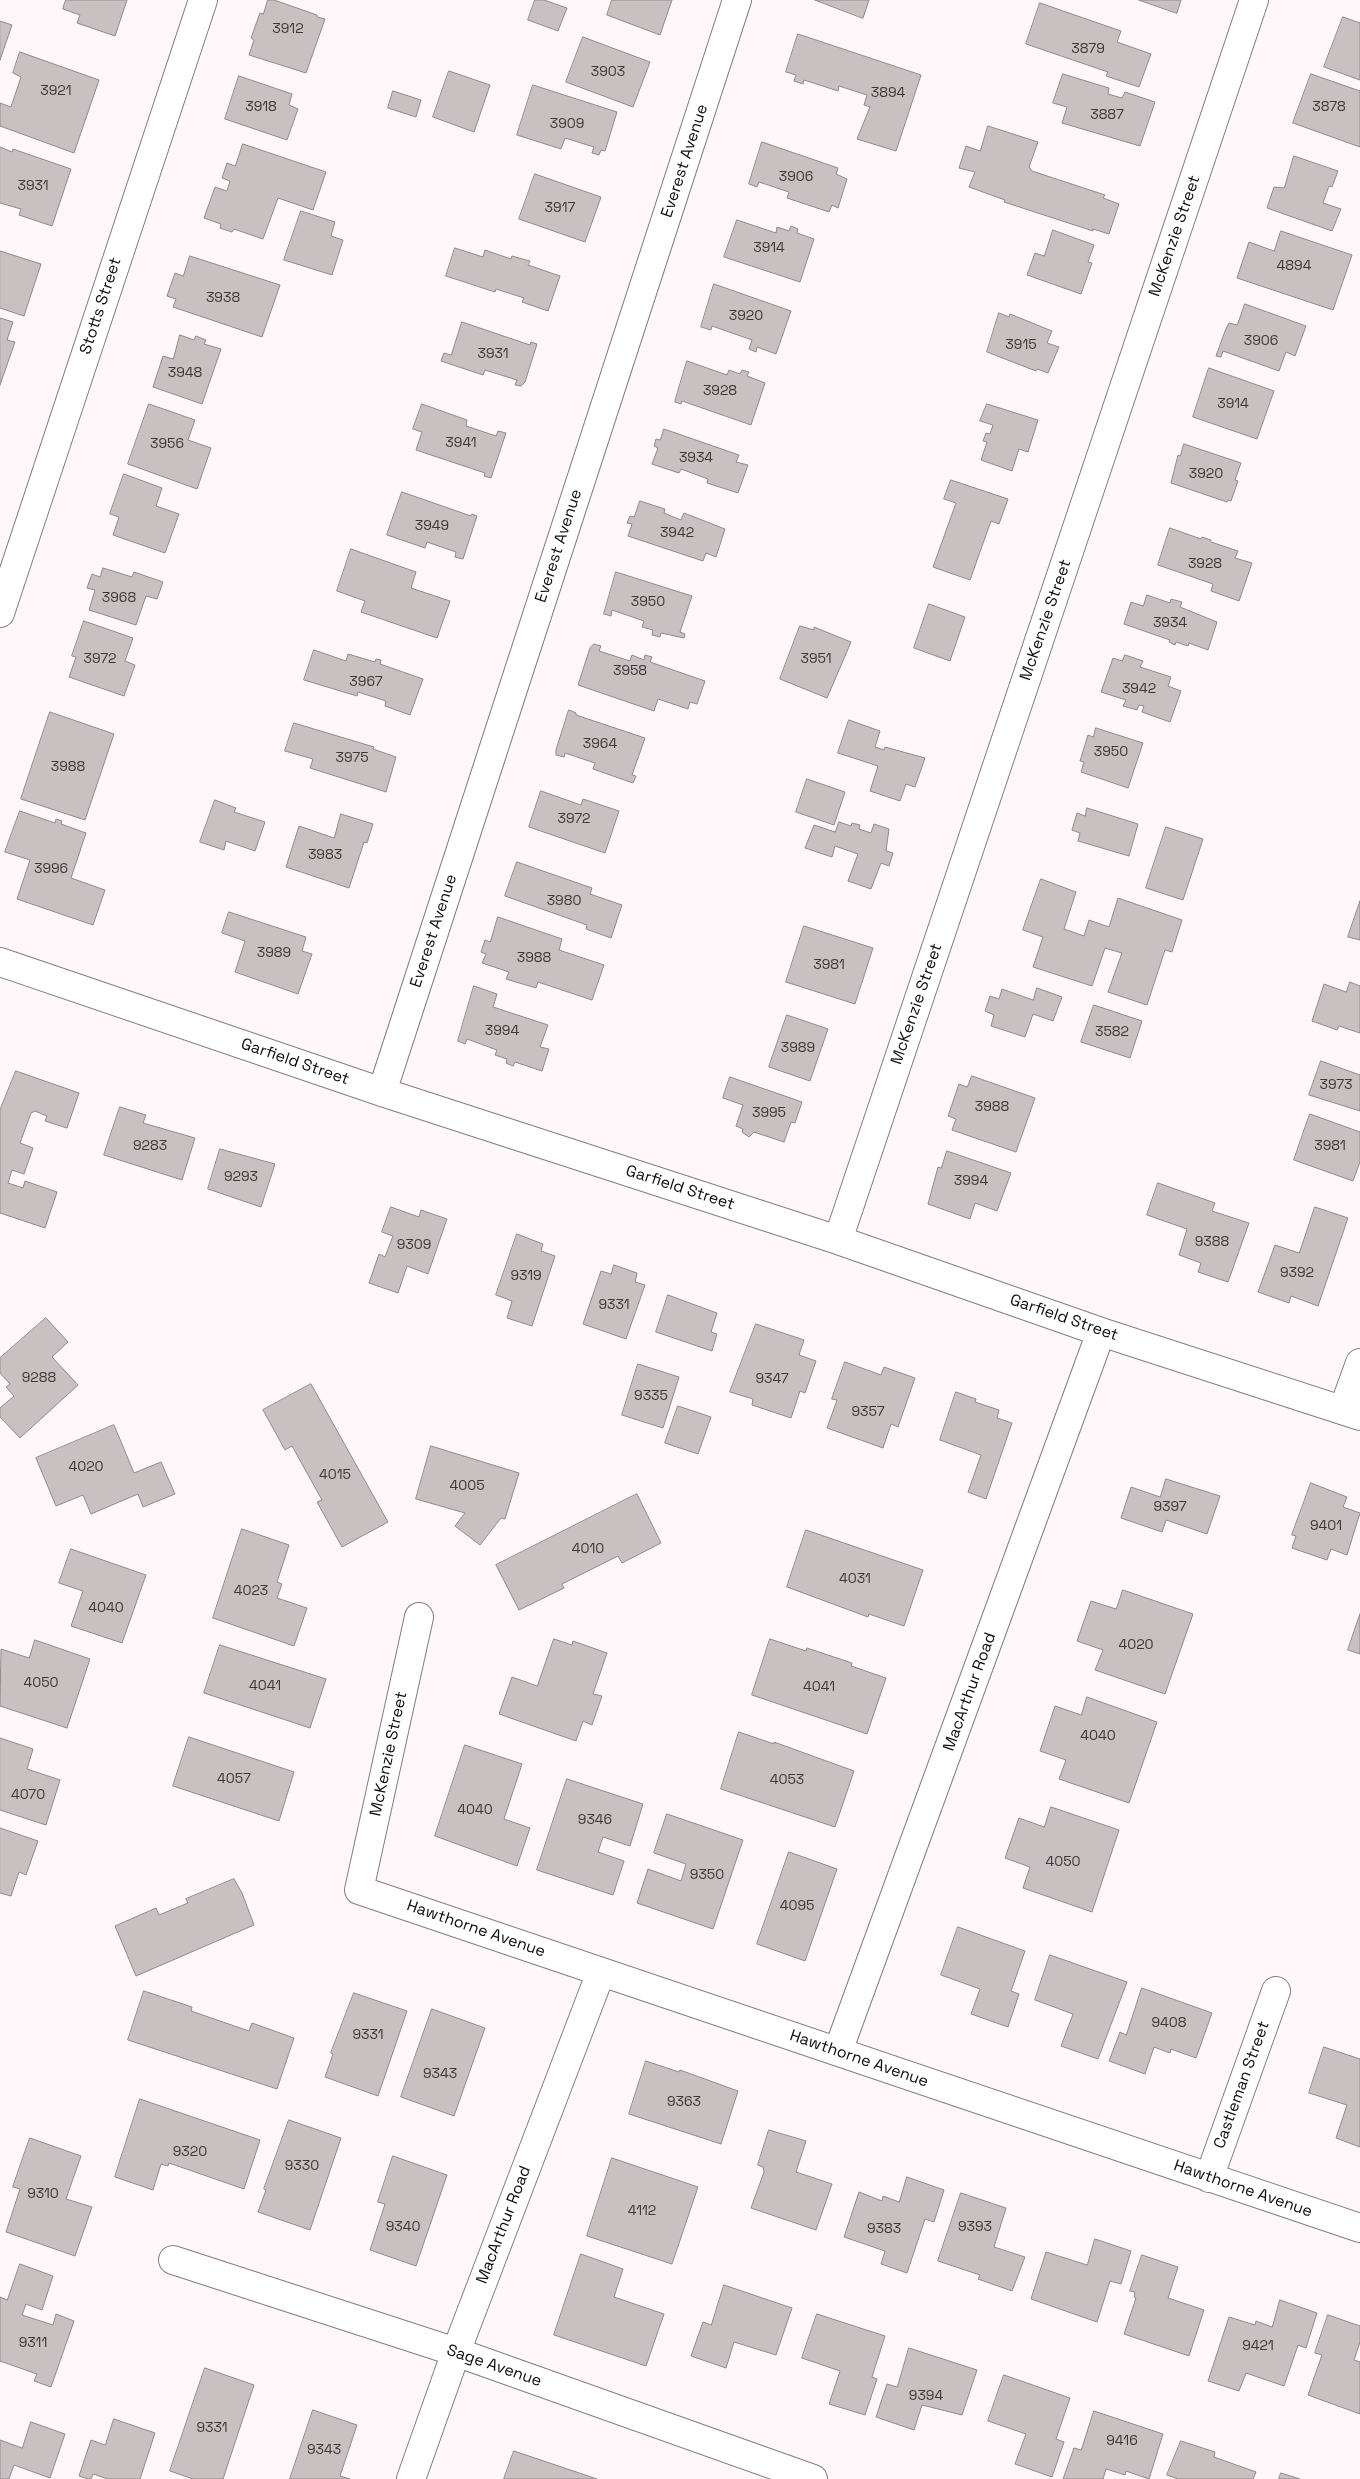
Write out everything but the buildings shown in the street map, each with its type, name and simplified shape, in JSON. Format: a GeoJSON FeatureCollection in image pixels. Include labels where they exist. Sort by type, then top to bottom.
{"type":"FeatureCollection","features":[{"type":"Feature","properties":{"kind":"street","name":"Stotts Street"},"geometry":{"type":"LineString","coordinates":[[0,613],[203,0]]}},
{"type":"Feature","properties":{"kind":"street","name":"Everest Avenue"},"geometry":{"type":"LineString","coordinates":[[382,1092],[737,0]]}},
{"type":"Feature","properties":{"kind":"street","name":"McKenzie Street"},"geometry":{"type":"LineString","coordinates":[[838,1240],[1254,0]]}},
{"type":"Feature","properties":{"kind":"street","name":"Garfield Street"},"geometry":{"type":"LineString","coordinates":[[0,962],[382,1092],[838,1240],[1101,1332],[1352,1413]]}},
{"type":"Feature","properties":{"kind":"street","name":"MacArthur Road"},"geometry":{"type":"LineString","coordinates":[[838,2051],[1101,1332]]}},
{"type":"Feature","properties":{"kind":"street"},"geometry":{"type":"LineString","coordinates":[[1352,1413],[1360,1363]]}},
{"type":"Feature","properties":{"kind":"street","name":"McKenzie Street"},"geometry":{"type":"LineString","coordinates":[[359,1890],[419,1617]]}},
{"type":"Feature","properties":{"kind":"street","name":"Hawthorne Avenue"},"geometry":{"type":"LineString","coordinates":[[359,1890],[1360,2228]]}},
{"type":"Feature","properties":{"kind":"street","name":"MacArthur Road"},"geometry":{"type":"LineString","coordinates":[[411,2479],[456,2352],[601,1972]]}},
{"type":"Feature","properties":{"kind":"street","name":"Castleman Street"},"geometry":{"type":"LineString","coordinates":[[1209,2178],[1276,1991]]}},
{"type":"Feature","properties":{"kind":"street","name":"Sage Avenue"},"geometry":{"type":"LineString","coordinates":[[173,2260],[456,2352],[813,2479]]}}]}
